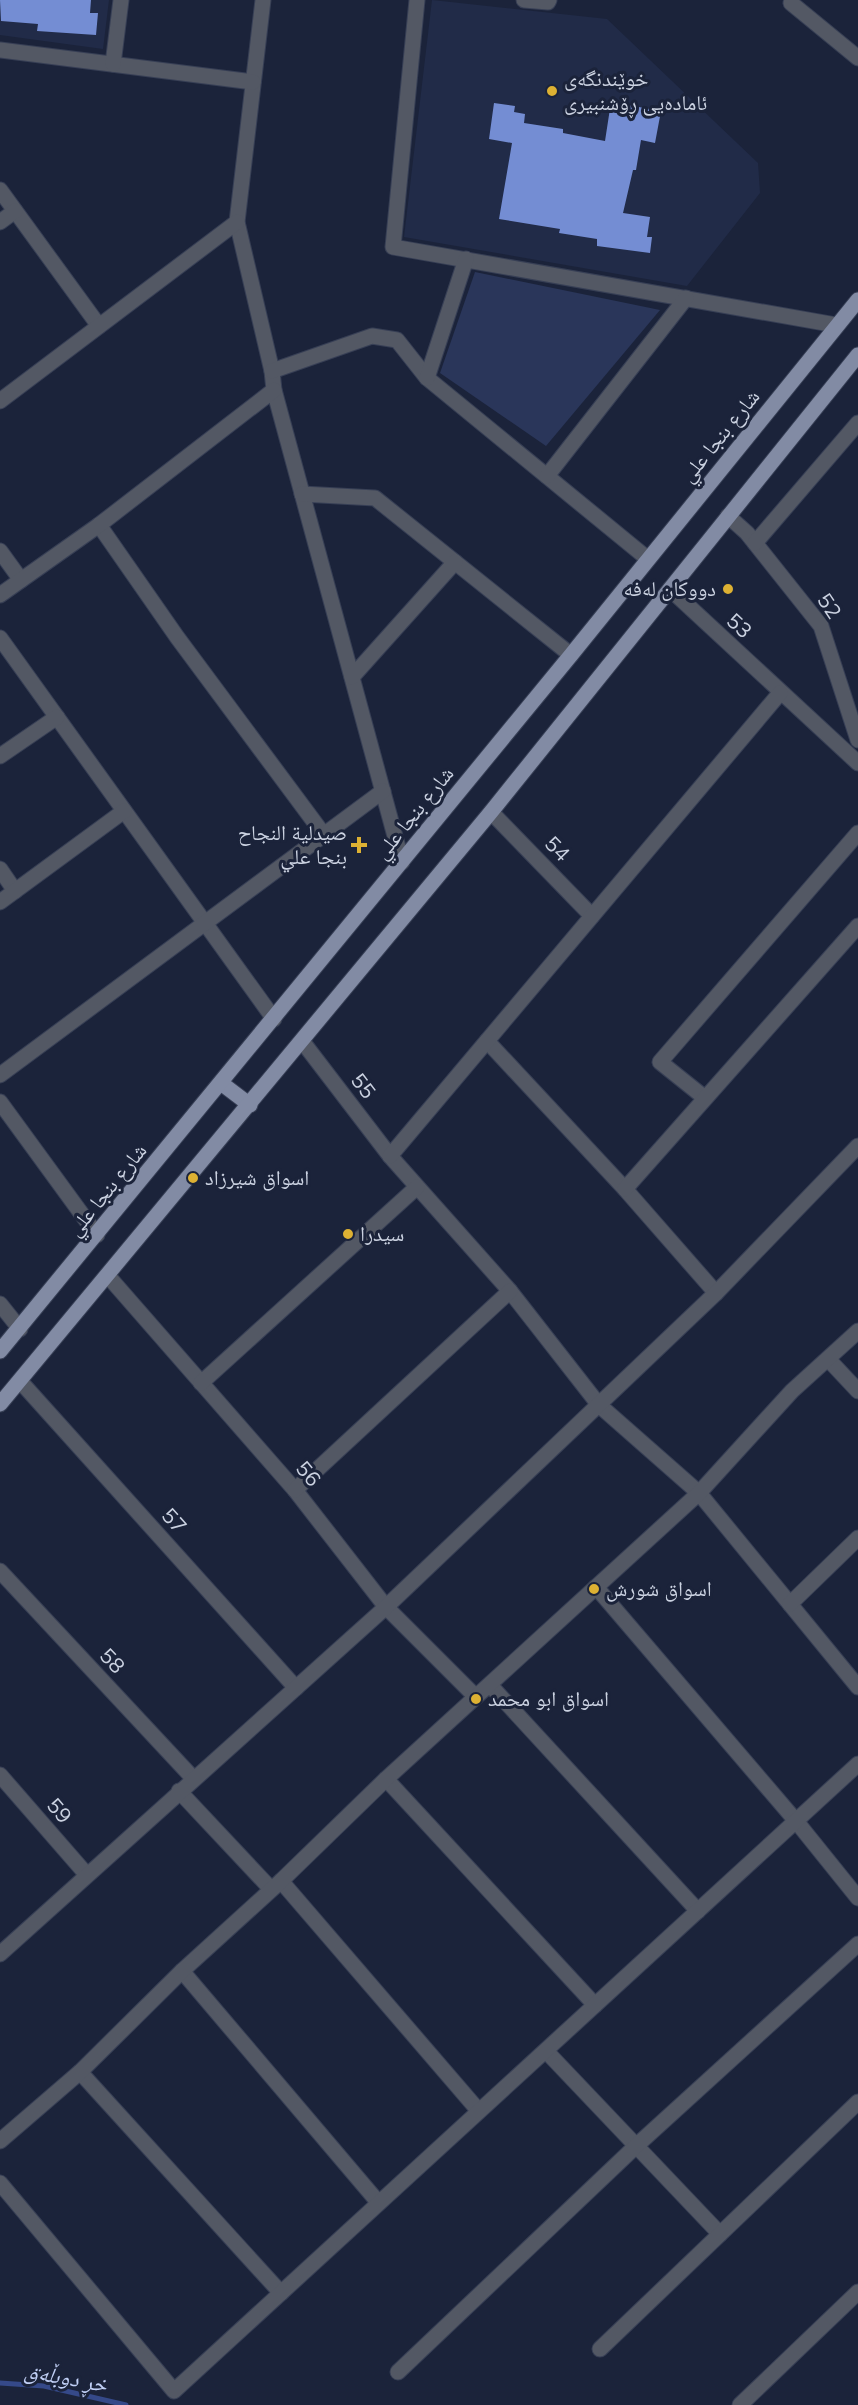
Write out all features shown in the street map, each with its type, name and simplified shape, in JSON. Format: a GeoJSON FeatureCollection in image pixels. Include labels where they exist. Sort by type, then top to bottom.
{"type":"FeatureCollection","features":[{"type":"Feature","properties":{"kind":"main road","name":"شارع بنجا علي"},"geometry":{"type":"LineString","coordinates":[[0,1351],[274,1019],[858,300]]}},
{"type":"Feature","properties":{"kind":"main road"},"geometry":{"type":"LineString","coordinates":[[0,1404],[491,813],[858,355]]}},
{"type":"Feature","properties":{"kind":"main road"},"geometry":{"type":"LineString","coordinates":[[221,1083],[250,1105]]}},
{"type":"Feature","properties":{"kind":"street"},"geometry":{"type":"LineString","coordinates":[[113,64],[121,0]]}},
{"type":"Feature","properties":{"kind":"street"},"geometry":{"type":"LineString","coordinates":[[263,0],[237,222],[272,371],[274,390],[402,862]]}},
{"type":"Feature","properties":{"kind":"street"},"geometry":{"type":"LineString","coordinates":[[417,0],[393,247],[836,325]]}},
{"type":"Feature","properties":{"kind":"street"},"geometry":{"type":"LineString","coordinates":[[524,0],[548,3],[549,0]]}},
{"type":"Feature","properties":{"kind":"street"},"geometry":{"type":"LineString","coordinates":[[791,3],[858,58]]}},
{"type":"Feature","properties":{"kind":"street"},"geometry":{"type":"LineString","coordinates":[[0,50],[253,82]]}},
{"type":"Feature","properties":{"kind":"street"},"geometry":{"type":"LineString","coordinates":[[0,190],[99,327]]}},
{"type":"Feature","properties":{"kind":"street"},"geometry":{"type":"LineString","coordinates":[[0,222],[15,211]]}},
{"type":"Feature","properties":{"kind":"street"},"geometry":{"type":"LineString","coordinates":[[0,401],[237,222]]}},
{"type":"Feature","properties":{"kind":"street"},"geometry":{"type":"LineString","coordinates":[[427,378],[466,259]]}},
{"type":"Feature","properties":{"kind":"street"},"geometry":{"type":"LineString","coordinates":[[547,476],[686,298]]}},
{"type":"Feature","properties":{"kind":"street"},"geometry":{"type":"LineString","coordinates":[[272,371],[372,336],[397,340],[427,378],[648,559]]}},
{"type":"Feature","properties":{"kind":"street"},"geometry":{"type":"LineString","coordinates":[[0,595],[99,525],[274,390]]}},
{"type":"Feature","properties":{"kind":"street"},"geometry":{"type":"LineString","coordinates":[[755,543],[858,423]]}},
{"type":"Feature","properties":{"kind":"street"},"geometry":{"type":"LineString","coordinates":[[302,494],[375,498],[571,655]]}},
{"type":"Feature","properties":{"kind":"street","name":"52"},"geometry":{"type":"LineString","coordinates":[[728,516],[755,543],[821,626],[858,740]]}},
{"type":"Feature","properties":{"kind":"street"},"geometry":{"type":"LineString","coordinates":[[99,525],[177,637],[324,834]]}},
{"type":"Feature","properties":{"kind":"street"},"geometry":{"type":"LineString","coordinates":[[0,551],[21,580]]}},
{"type":"Feature","properties":{"kind":"street"},"geometry":{"type":"LineString","coordinates":[[352,677],[455,562]]}},
{"type":"Feature","properties":{"kind":"street","name":"53"},"geometry":{"type":"LineString","coordinates":[[670,589],[858,764]]}},
{"type":"Feature","properties":{"kind":"street"},"geometry":{"type":"LineString","coordinates":[[0,638],[274,1019]]}},
{"type":"Feature","properties":{"kind":"street"},"geometry":{"type":"LineString","coordinates":[[390,1156],[780,693]]}},
{"type":"Feature","properties":{"kind":"street"},"geometry":{"type":"LineString","coordinates":[[0,756],[57,717]]}},
{"type":"Feature","properties":{"kind":"street"},"geometry":{"type":"LineString","coordinates":[[0,1074],[383,791]]}},
{"type":"Feature","properties":{"kind":"street"},"geometry":{"type":"LineString","coordinates":[[0,902],[124,811]]}},
{"type":"Feature","properties":{"kind":"street","name":"54"},"geometry":{"type":"LineString","coordinates":[[491,813],[592,916]]}},
{"type":"Feature","properties":{"kind":"street"},"geometry":{"type":"LineString","coordinates":[[705,1098],[660,1062],[858,833]]}},
{"type":"Feature","properties":{"kind":"street"},"geometry":{"type":"LineString","coordinates":[[0,869],[15,891]]}},
{"type":"Feature","properties":{"kind":"street"},"geometry":{"type":"LineString","coordinates":[[625,1189],[858,926]]}},
{"type":"Feature","properties":{"kind":"street","name":"55"},"geometry":{"type":"LineString","coordinates":[[302,1041],[390,1156],[510,1291],[599,1405],[699,1493],[858,1687]]}},
{"type":"Feature","properties":{"kind":"street"},"geometry":{"type":"LineString","coordinates":[[487,1041],[625,1189],[716,1293]]}},
{"type":"Feature","properties":{"kind":"street"},"geometry":{"type":"LineString","coordinates":[[0,1102],[97,1235]]}},
{"type":"Feature","properties":{"kind":"street"},"geometry":{"type":"LineString","coordinates":[[0,1954],[386,1607],[716,1293],[858,1146]]}},
{"type":"Feature","properties":{"kind":"street"},"geometry":{"type":"LineString","coordinates":[[201,1383],[417,1187]]}},
{"type":"Feature","properties":{"kind":"street","name":"56"},"geometry":{"type":"LineString","coordinates":[[108,1276],[295,1490],[386,1607],[476,1697]]}},
{"type":"Feature","properties":{"kind":"street"},"geometry":{"type":"LineString","coordinates":[[295,1490],[510,1291]]}},
{"type":"Feature","properties":{"kind":"street"},"geometry":{"type":"LineString","coordinates":[[0,1304],[20,1329]]}},
{"type":"Feature","properties":{"kind":"street"},"geometry":{"type":"LineString","coordinates":[[0,2141],[80,2072],[182,1971],[386,1779],[699,1493],[792,1391],[858,1331]]}},
{"type":"Feature","properties":{"kind":"street"},"geometry":{"type":"LineString","coordinates":[[828,1359],[858,1391]]}},
{"type":"Feature","properties":{"kind":"street","name":"57"},"geometry":{"type":"LineString","coordinates":[[20,1381],[296,1688]]}},
{"type":"Feature","properties":{"kind":"street"},"geometry":{"type":"LineString","coordinates":[[790,1604],[858,1538]]}},
{"type":"Feature","properties":{"kind":"street","name":"58"},"geometry":{"type":"LineString","coordinates":[[0,1571],[193,1779]]}},
{"type":"Feature","properties":{"kind":"street"},"geometry":{"type":"LineString","coordinates":[[596,1587],[796,1821],[858,1898]]}},
{"type":"Feature","properties":{"kind":"street"},"geometry":{"type":"LineString","coordinates":[[489,1685],[698,1911]]}},
{"type":"Feature","properties":{"kind":"street"},"geometry":{"type":"LineString","coordinates":[[0,2183],[174,2391],[858,1764]]}},
{"type":"Feature","properties":{"kind":"street","name":"59"},"geometry":{"type":"LineString","coordinates":[[0,1775],[87,1875]]}},
{"type":"Feature","properties":{"kind":"street"},"geometry":{"type":"LineString","coordinates":[[386,1779],[595,2005]]}},
{"type":"Feature","properties":{"kind":"street"},"geometry":{"type":"LineString","coordinates":[[179,1791],[276,1885],[478,2110]]}},
{"type":"Feature","properties":{"kind":"street"},"geometry":{"type":"LineString","coordinates":[[398,2372],[636,2146],[858,1944]]}},
{"type":"Feature","properties":{"kind":"street"},"geometry":{"type":"LineString","coordinates":[[182,1971],[378,2202]]}},
{"type":"Feature","properties":{"kind":"street"},"geometry":{"type":"LineString","coordinates":[[546,2050],[720,2234]]}},
{"type":"Feature","properties":{"kind":"street"},"geometry":{"type":"LineString","coordinates":[[80,2072],[281,2293]]}},
{"type":"Feature","properties":{"kind":"street"},"geometry":{"type":"LineString","coordinates":[[600,2349],[858,2102]]}},
{"type":"Feature","properties":{"kind":"street"},"geometry":{"type":"LineString","coordinates":[[740,2405],[858,2292]]}},
{"type":"Feature","properties":{"kind":"shaded area"},"geometry":{"type":"Polygon","coordinates":[[[0,0],[109,0],[103,49],[0,35],[0,0]]]}},
{"type":"Feature","properties":{"kind":"shaded area","name":"خوێندنگەی ئامادەیی ڕۆشنبیری"},"geometry":{"type":"Polygon","coordinates":[[[432,0],[607,19],[758,163],[760,193],[687,286],[404,237],[432,0]]]}},
{"type":"Feature","properties":{"kind":"shaded area"},"geometry":{"type":"Polygon","coordinates":[[[475,272],[660,310],[546,446],[440,373],[475,272]]]}},
{"type":"Feature","properties":{"kind":"building"},"geometry":{"type":"Polygon","coordinates":[[[0,0],[91,0],[90,13],[98,13],[96,35],[37,31],[38,24],[1,21],[0,0]]]}},
{"type":"Feature","properties":{"kind":"building"},"geometry":{"type":"Polygon","coordinates":[[[611,102],[661,111],[655,143],[641,140],[636,170],[633,170],[623,213],[650,217],[647,237],[652,237],[650,253],[597,246],[597,239],[559,233],[560,229],[499,219],[512,143],[489,139],[494,103],[515,106],[514,112],[525,114],[524,123],[563,129],[563,133],[605,141],[611,102]]]}},
{"type":"Feature","properties":{"kind":"waterway","name":"خڕ دوبڵەق"},"geometry":{"type":"LineString","coordinates":[[0,2383],[44,2386],[126,2405]]}},
{"type":"Feature","properties":{"kind":"place","name":"خوێندنگەی ئامادەیی ڕۆشنبیری"},"geometry":{"type":"Point","coordinates":[552,91]}},
{"type":"Feature","properties":{"kind":"place","name":"دووكان لەفە"},"geometry":{"type":"Point","coordinates":[728,589]}},
{"type":"Feature","properties":{"kind":"place","name":"صيدلية النجاح بنجا علي"},"geometry":{"type":"Point","coordinates":[359,845]}},
{"type":"Feature","properties":{"kind":"place","name":"اسواق شيرزاد"},"geometry":{"type":"Point","coordinates":[193,1178]}},
{"type":"Feature","properties":{"kind":"place","name":"سيدرا"},"geometry":{"type":"Point","coordinates":[348,1234]}},
{"type":"Feature","properties":{"kind":"place","name":"اسواق شورش"},"geometry":{"type":"Point","coordinates":[594,1589]}},
{"type":"Feature","properties":{"kind":"place","name":"اسواق ابو محمد"},"geometry":{"type":"Point","coordinates":[476,1699]}}]}
